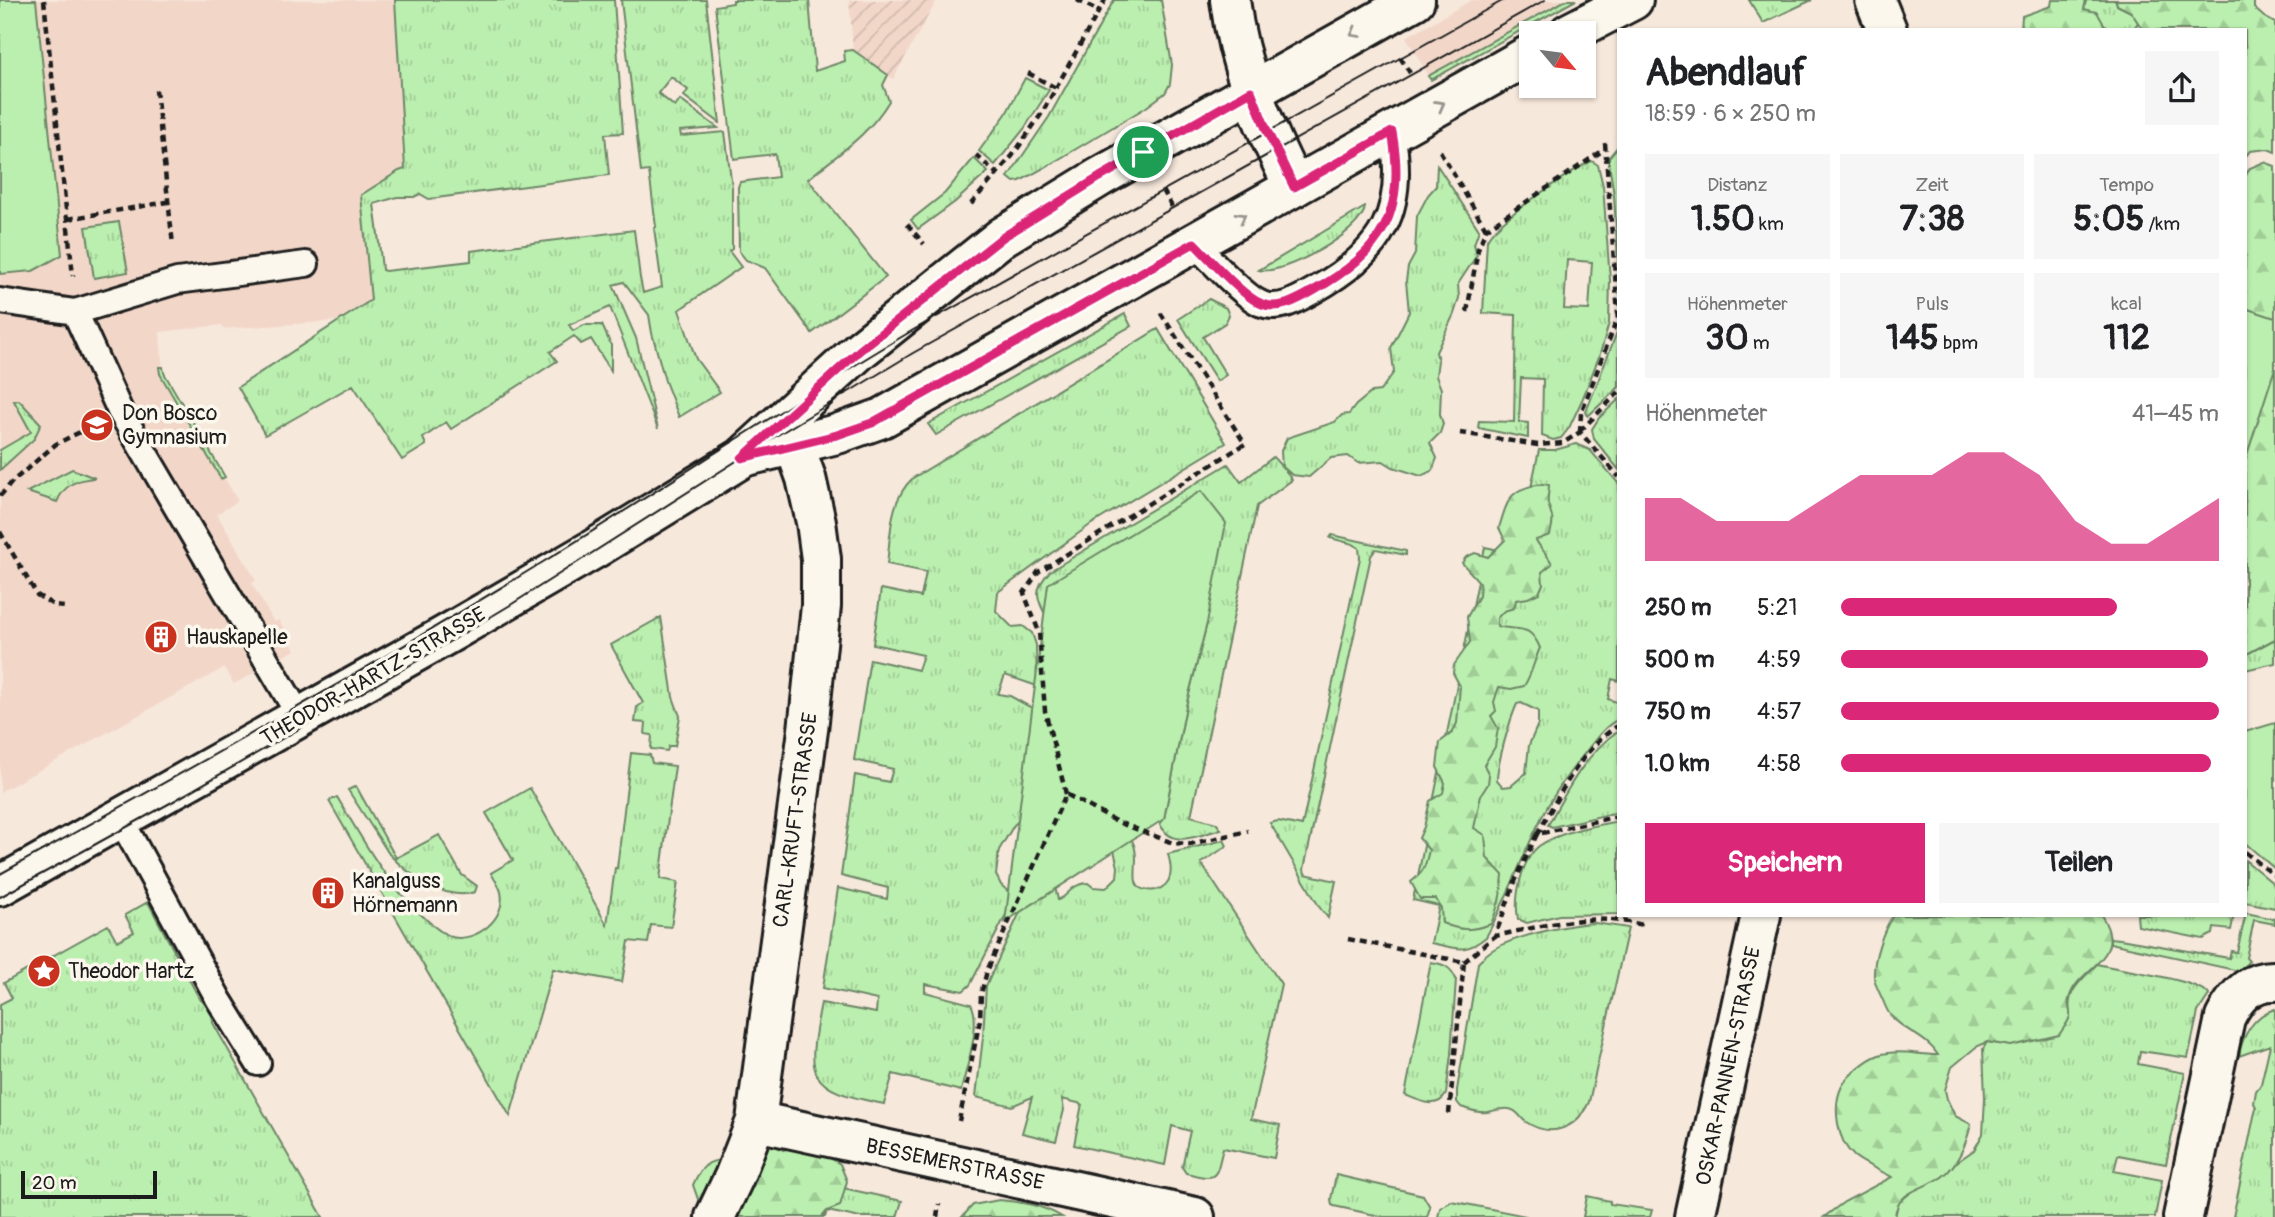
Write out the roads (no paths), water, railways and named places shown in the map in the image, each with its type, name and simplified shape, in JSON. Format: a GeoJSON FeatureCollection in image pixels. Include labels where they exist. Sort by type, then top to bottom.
{"type":"FeatureCollection","features":[{"type":"Feature","properties":{"kind":"main road"},"geometry":{"type":"LineString","coordinates":[[1230,0],[1251,91],[1294,187]]}},
{"type":"Feature","properties":{"kind":"main road"},"geometry":{"type":"LineString","coordinates":[[790,431],[860,350],[988,248],[1045,209],[1143,152],[1415,0]]}},
{"type":"Feature","properties":{"kind":"main road"},"geometry":{"type":"LineString","coordinates":[[1592,21],[1633,0]]}},
{"type":"Feature","properties":{"kind":"main road"},"geometry":{"type":"LineString","coordinates":[[1875,0],[1886,28]]}},
{"type":"Feature","properties":{"kind":"main road","name":"THEODOR-HARTZ-STRASSE"},"geometry":{"type":"LineString","coordinates":[[0,886],[594,549],[790,431],[837,435],[882,418],[1519,61]]}},
{"type":"Feature","properties":{"kind":"main road","name":"CARL-KRUFT-STRASSE"},"geometry":{"type":"LineString","coordinates":[[715,1217],[756,1121],[808,730],[821,606],[821,559],[816,522],[806,478],[790,431]]}},
{"type":"Feature","properties":{"kind":"main road","name":"OSKAR-PANNEN-STRASSE"},"geometry":{"type":"LineString","coordinates":[[1695,1217],[1761,917]]}},
{"type":"Feature","properties":{"kind":"main road"},"geometry":{"type":"LineString","coordinates":[[2183,1217],[2225,1018],[2233,1002],[2243,992],[2266,981],[2275,981]]}},
{"type":"Feature","properties":{"kind":"main road","name":"BESSEMERSTRASSE"},"geometry":{"type":"LineString","coordinates":[[756,1121],[1195,1217]]}},
{"type":"Feature","properties":{"kind":"lane"},"geometry":{"type":"LineString","coordinates":[[1194,243],[1242,290],[1261,304],[1278,306],[1301,298],[1356,264],[1365,256],[1382,229],[1393,205],[1396,187],[1392,132]]}},
{"type":"Feature","properties":{"kind":"lane"},"geometry":{"type":"LineString","coordinates":[[0,302],[75,312],[177,281],[306,264]]}},
{"type":"Feature","properties":{"kind":"lane"},"geometry":{"type":"LineString","coordinates":[[75,312],[120,411],[300,718]]}},
{"type":"Feature","properties":{"kind":"lane"},"geometry":{"type":"LineString","coordinates":[[120,818],[219,1000],[258,1063]]}},
{"type":"Feature","properties":{"kind":"tram line"},"geometry":{"type":"LineString","coordinates":[[0,874],[409,643],[915,329],[1504,0]]}},
{"type":"Feature","properties":{"kind":"tram line"},"geometry":{"type":"LineString","coordinates":[[0,897],[419,660],[913,353],[1545,0]]}},
{"type":"Feature","properties":{"kind":"place","name":"Don Bosco Gymnasium"},"geometry":{"type":"Point","coordinates":[97,425]}},
{"type":"Feature","properties":{"kind":"place","name":"Hauskapelle"},"geometry":{"type":"Point","coordinates":[161,637]}},
{"type":"Feature","properties":{"kind":"place","name":"Kanalguss Hörnemann"},"geometry":{"type":"Point","coordinates":[328,893]}},
{"type":"Feature","properties":{"kind":"place","name":"Theodor Hartz"},"geometry":{"type":"Point","coordinates":[44,971]}}]}
